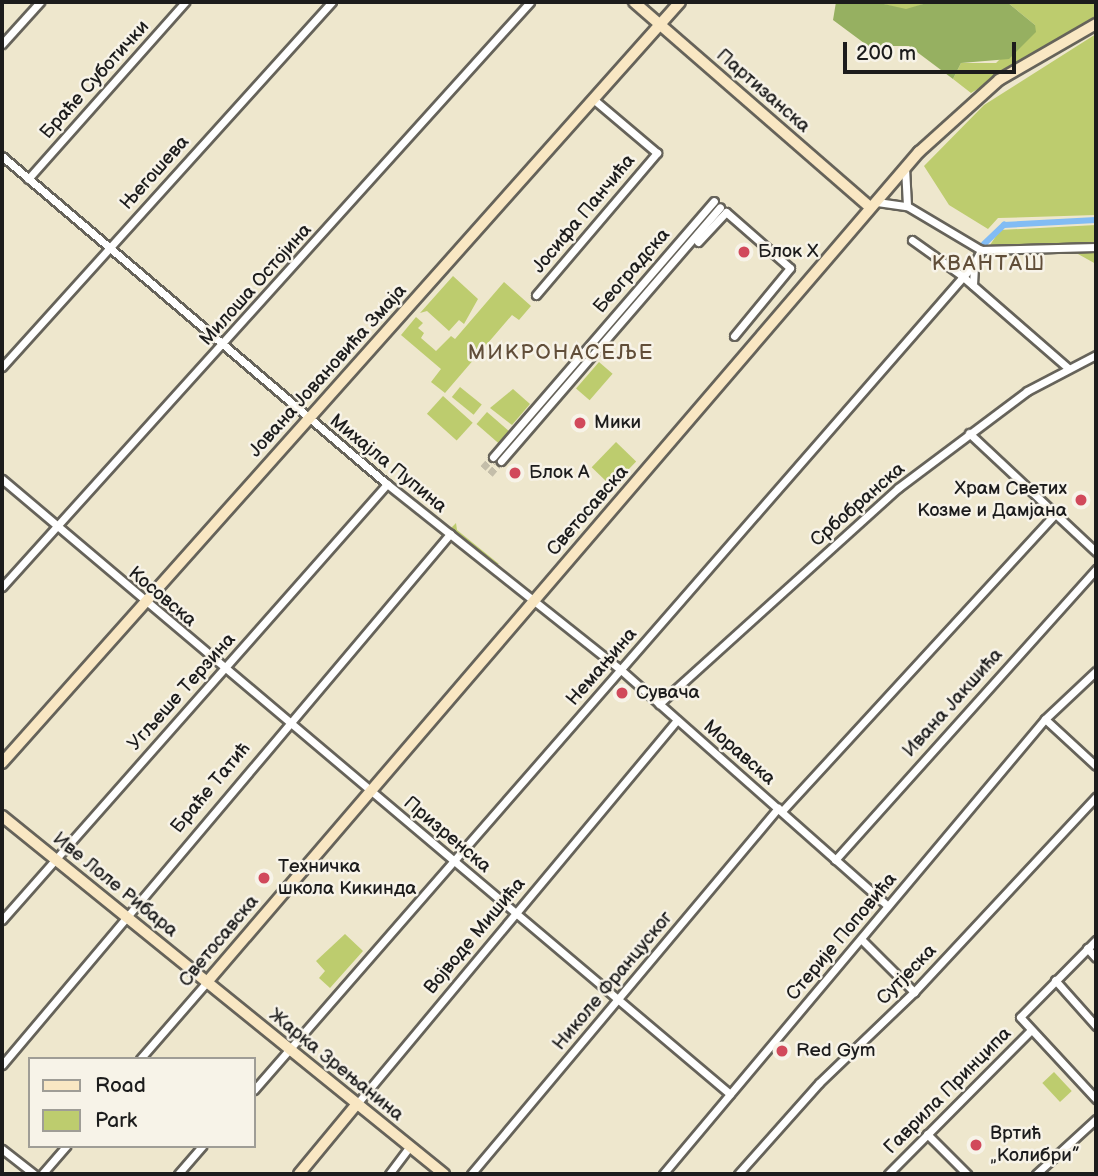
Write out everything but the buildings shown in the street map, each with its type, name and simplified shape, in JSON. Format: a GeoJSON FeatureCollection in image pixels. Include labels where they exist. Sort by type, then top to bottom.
{"type":"FeatureCollection","features":[{"type":"Feature","properties":{"kind":"street"},"geometry":{"type":"LineString","coordinates":[[2,44],[40,2]]}},
{"type":"Feature","properties":{"kind":"street","name":"Браће Суботички"},"geometry":{"type":"LineString","coordinates":[[28,178],[186,2]]}},
{"type":"Feature","properties":{"kind":"street","name":"Његошева"},"geometry":{"type":"LineString","coordinates":[[2,367],[332,2]]}},
{"type":"Feature","properties":{"kind":"street","name":"Милоша Остојина"},"geometry":{"type":"LineString","coordinates":[[2,587],[530,2]]}},
{"type":"Feature","properties":{"kind":"street","name":"Партизанска"},"geometry":{"type":"LineString","coordinates":[[634,2],[871,205]]}},
{"type":"Feature","properties":{"kind":"street","name":"Јована Јовановића Змаја"},"geometry":{"type":"LineString","coordinates":[[2,763],[680,2]]}},
{"type":"Feature","properties":{"kind":"street","name":"Светосавска"},"geometry":{"type":"LineString","coordinates":[[142,1057],[905,166],[958,112],[999,80],[1096,24]]}},
{"type":"Feature","properties":{"kind":"street","name":"Јосифа Панчића"},"geometry":{"type":"LineString","coordinates":[[536,295],[657,153],[593,99]]}},
{"type":"Feature","properties":{"kind":"street","name":"Михајла Пупина"},"geometry":{"type":"LineString","coordinates":[[2,156],[309,419],[532,604]]}},
{"type":"Feature","properties":{"kind":"street"},"geometry":{"type":"LineString","coordinates":[[905,166],[907,206]]}},
{"type":"Feature","properties":{"kind":"street","name":"Београдска"},"geometry":{"type":"LineString","coordinates":[[492,457],[714,201]]}},
{"type":"Feature","properties":{"kind":"street"},"geometry":{"type":"LineString","coordinates":[[871,205],[907,206],[981,250],[1096,247]]}},
{"type":"Feature","properties":{"kind":"street","name":"Београдска"},"geometry":{"type":"LineString","coordinates":[[501,461],[720,207]]}},
{"type":"Feature","properties":{"kind":"street"},"geometry":{"type":"LineString","coordinates":[[698,242],[726,212],[790,268],[734,336]]}},
{"type":"Feature","properties":{"kind":"street"},"geometry":{"type":"LineString","coordinates":[[912,240],[961,275],[1068,368]]}},
{"type":"Feature","properties":{"kind":"street","name":"Немањина"},"geometry":{"type":"LineString","coordinates":[[256,1088],[961,275],[974,264],[981,250]]}},
{"type":"Feature","properties":{"kind":"street","name":"Немањина"},"geometry":{"type":"LineString","coordinates":[[973,285],[974,264]]}},
{"type":"Feature","properties":{"kind":"street","name":"Србобранска"},"geometry":{"type":"LineString","coordinates":[[659,704],[898,488],[969,433],[1068,368],[1096,355]]}},
{"type":"Feature","properties":{"kind":"street"},"geometry":{"type":"LineString","coordinates":[[969,433],[1096,552]]}},
{"type":"Feature","properties":{"kind":"street","name":"Косовска"},"geometry":{"type":"LineString","coordinates":[[2,479],[223,669],[369,789]]}},
{"type":"Feature","properties":{"kind":"street","name":"Угљеше Терзина"},"geometry":{"type":"LineString","coordinates":[[2,920],[387,484]]}},
{"type":"Feature","properties":{"kind":"street","name":"Николе Француског"},"geometry":{"type":"LineString","coordinates":[[471,1174],[780,809],[1056,513]]}},
{"type":"Feature","properties":{"kind":"street","name":"Браће Татић"},"geometry":{"type":"LineString","coordinates":[[2,1065],[124,916],[450,534]]}},
{"type":"Feature","properties":{"kind":"street","name":"Ивана Јакшића"},"geometry":{"type":"LineString","coordinates":[[835,860],[1096,569]]}},
{"type":"Feature","properties":{"kind":"street","name":"Моравска"},"geometry":{"type":"LineString","coordinates":[[532,604],[621,670],[888,906]]}},
{"type":"Feature","properties":{"kind":"street","name":"Стерије Поповића"},"geometry":{"type":"LineString","coordinates":[[663,1174],[1045,719],[1096,670]]}},
{"type":"Feature","properties":{"kind":"street"},"geometry":{"type":"LineString","coordinates":[[1045,719],[1096,766]]}},
{"type":"Feature","properties":{"kind":"street","name":"Војводе Мишића"},"geometry":{"type":"LineString","coordinates":[[299,1174],[677,720]]}},
{"type":"Feature","properties":{"kind":"street","name":"Призренска"},"geometry":{"type":"LineString","coordinates":[[369,789],[730,1094]]}},
{"type":"Feature","properties":{"kind":"street","name":"Сутјеска"},"geometry":{"type":"LineString","coordinates":[[738,1174],[819,1083],[914,992],[1096,797]]}},
{"type":"Feature","properties":{"kind":"street","name":"Иве Лоле Рибара"},"geometry":{"type":"LineString","coordinates":[[2,816],[207,982]]}},
{"type":"Feature","properties":{"kind":"street"},"geometry":{"type":"LineString","coordinates":[[862,940],[914,992]]}},
{"type":"Feature","properties":{"kind":"street"},"geometry":{"type":"LineString","coordinates":[[1096,940],[1021,1014],[1031,1030],[1096,1099]]}},
{"type":"Feature","properties":{"kind":"street"},"geometry":{"type":"LineString","coordinates":[[1087,948],[1096,958]]}},
{"type":"Feature","properties":{"kind":"street"},"geometry":{"type":"LineString","coordinates":[[1055,980],[1096,1026]]}},
{"type":"Feature","properties":{"kind":"street","name":"Жарка Зрењанина"},"geometry":{"type":"LineString","coordinates":[[207,982],[444,1174]]}},
{"type":"Feature","properties":{"kind":"street","name":"Гаврила Принципа"},"geometry":{"type":"LineString","coordinates":[[893,1173],[927,1134],[1031,1030]]}},
{"type":"Feature","properties":{"kind":"street"},"geometry":{"type":"LineString","coordinates":[[1036,1174],[1096,1119]]}},
{"type":"Feature","properties":{"kind":"street"},"geometry":{"type":"LineString","coordinates":[[927,1134],[967,1174]]}},
{"type":"Feature","properties":{"kind":"street"},"geometry":{"type":"LineString","coordinates":[[389,1174],[409,1147]]}},
{"type":"Feature","properties":{"kind":"street"},"geometry":{"type":"LineString","coordinates":[[42,1174],[64,1148]]}},
{"type":"Feature","properties":{"kind":"street"},"geometry":{"type":"LineString","coordinates":[[177,1174],[200,1148]]}},
{"type":"Feature","properties":{"kind":"street"},"geometry":{"type":"LineString","coordinates":[[2,1149],[34,1174]]}},
{"type":"Feature","properties":{"kind":"green space"},"geometry":{"type":"Polygon","coordinates":[[[836,2],[875,2],[906,9],[930,2],[1007,2],[1035,25],[1036,32],[1009,59],[961,63],[953,79],[909,46],[868,46],[833,20],[836,2]]]}},
{"type":"Feature","properties":{"kind":"green space"},"geometry":{"type":"Polygon","coordinates":[[[875,2],[930,2],[906,10],[875,2]]]}},
{"type":"Feature","properties":{"kind":"green space"},"geometry":{"type":"Polygon","coordinates":[[[1007,2],[1096,2],[1096,18],[971,93],[953,79],[961,63],[996,63],[1035,25],[1007,2]]]}},
{"type":"Feature","properties":{"kind":"green space"},"geometry":{"type":"Polygon","coordinates":[[[1096,34],[1096,215],[998,218],[988,229],[949,205],[924,166],[984,105],[1096,34]]]}},
{"type":"Feature","properties":{"kind":"green space"},"geometry":{"type":"Polygon","coordinates":[[[1096,225],[1096,264],[1078,254],[984,254],[1000,230],[1096,225]]]}},
{"type":"Feature","properties":{"kind":"green space"},"geometry":{"type":"Polygon","coordinates":[[[453,276],[478,299],[464,324],[459,320],[449,331],[427,311],[420,313],[453,276]]]}},
{"type":"Feature","properties":{"kind":"green space"},"geometry":{"type":"Polygon","coordinates":[[[504,282],[531,306],[519,320],[512,315],[445,393],[431,382],[441,369],[401,335],[416,317],[423,323],[418,328],[424,333],[421,338],[436,351],[451,336],[455,339],[504,282]]]}},
{"type":"Feature","properties":{"kind":"green space"},"geometry":{"type":"Polygon","coordinates":[[[599,362],[613,374],[590,400],[576,388],[599,362]]]}},
{"type":"Feature","properties":{"kind":"green space"},"geometry":{"type":"Polygon","coordinates":[[[460,387],[482,405],[474,415],[452,397],[460,387]]]}},
{"type":"Feature","properties":{"kind":"green space"},"geometry":{"type":"Polygon","coordinates":[[[513,389],[530,404],[512,425],[490,408],[513,389]]]}},
{"type":"Feature","properties":{"kind":"green space"},"geometry":{"type":"Polygon","coordinates":[[[443,396],[473,423],[457,441],[427,414],[443,396]]]}},
{"type":"Feature","properties":{"kind":"green space"},"geometry":{"type":"Polygon","coordinates":[[[487,412],[512,434],[501,446],[477,424],[487,412]]]}},
{"type":"Feature","properties":{"kind":"green space"},"geometry":{"type":"Polygon","coordinates":[[[616,442],[636,461],[612,487],[592,467],[616,442]]]}},
{"type":"Feature","properties":{"kind":"green space"},"geometry":{"type":"Polygon","coordinates":[[[456,523],[457,530],[499,564],[492,565],[449,530],[456,523]]]}},
{"type":"Feature","properties":{"kind":"green space"},"geometry":{"type":"Polygon","coordinates":[[[345,934],[363,951],[330,988],[319,978],[325,971],[316,961],[345,934]]]}},
{"type":"Feature","properties":{"kind":"green space"},"geometry":{"type":"Polygon","coordinates":[[[1054,1072],[1072,1091],[1060,1102],[1042,1083],[1054,1072]]]}},
{"type":"Feature","properties":{"kind":"waterway"},"geometry":{"type":"LineString","coordinates":[[984,244],[1004,225],[1096,220]]}},
{"type":"Feature","properties":{"kind":"tunnel"},"geometry":{"type":"LineString","coordinates":[[483,468],[493,457]]}},
{"type":"Feature","properties":{"kind":"tunnel"},"geometry":{"type":"LineString","coordinates":[[490,474],[501,461]]}},
{"type":"Feature","properties":{"kind":"place","name":"Блок Х"},"geometry":{"type":"Point","coordinates":[744,252]}},
{"type":"Feature","properties":{"kind":"place","name":"Мики"},"geometry":{"type":"Point","coordinates":[580,423]}},
{"type":"Feature","properties":{"kind":"place","name":"Блок А"},"geometry":{"type":"Point","coordinates":[515,473]}},
{"type":"Feature","properties":{"kind":"place","name":"Храм Светих Козме и Дамјана"},"geometry":{"type":"Point","coordinates":[1081,500]}},
{"type":"Feature","properties":{"kind":"place","name":"Сувача"},"geometry":{"type":"Point","coordinates":[622,693]}},
{"type":"Feature","properties":{"kind":"place","name":"Техничка школа Кикинда"},"geometry":{"type":"Point","coordinates":[264,878]}},
{"type":"Feature","properties":{"kind":"place","name":"Red Gym"},"geometry":{"type":"Point","coordinates":[782,1051]}},
{"type":"Feature","properties":{"kind":"place","name":"Вртић „Колибри”"},"geometry":{"type":"Point","coordinates":[976,1145]}},
{"type":"Feature","properties":{"kind":"district","name":"КВАНТАШ"},"geometry":{"type":"Point","coordinates":[989,264]}},
{"type":"Feature","properties":{"kind":"district","name":"МИКРОНАСЕЉЕ"},"geometry":{"type":"Point","coordinates":[561,353]}}]}
